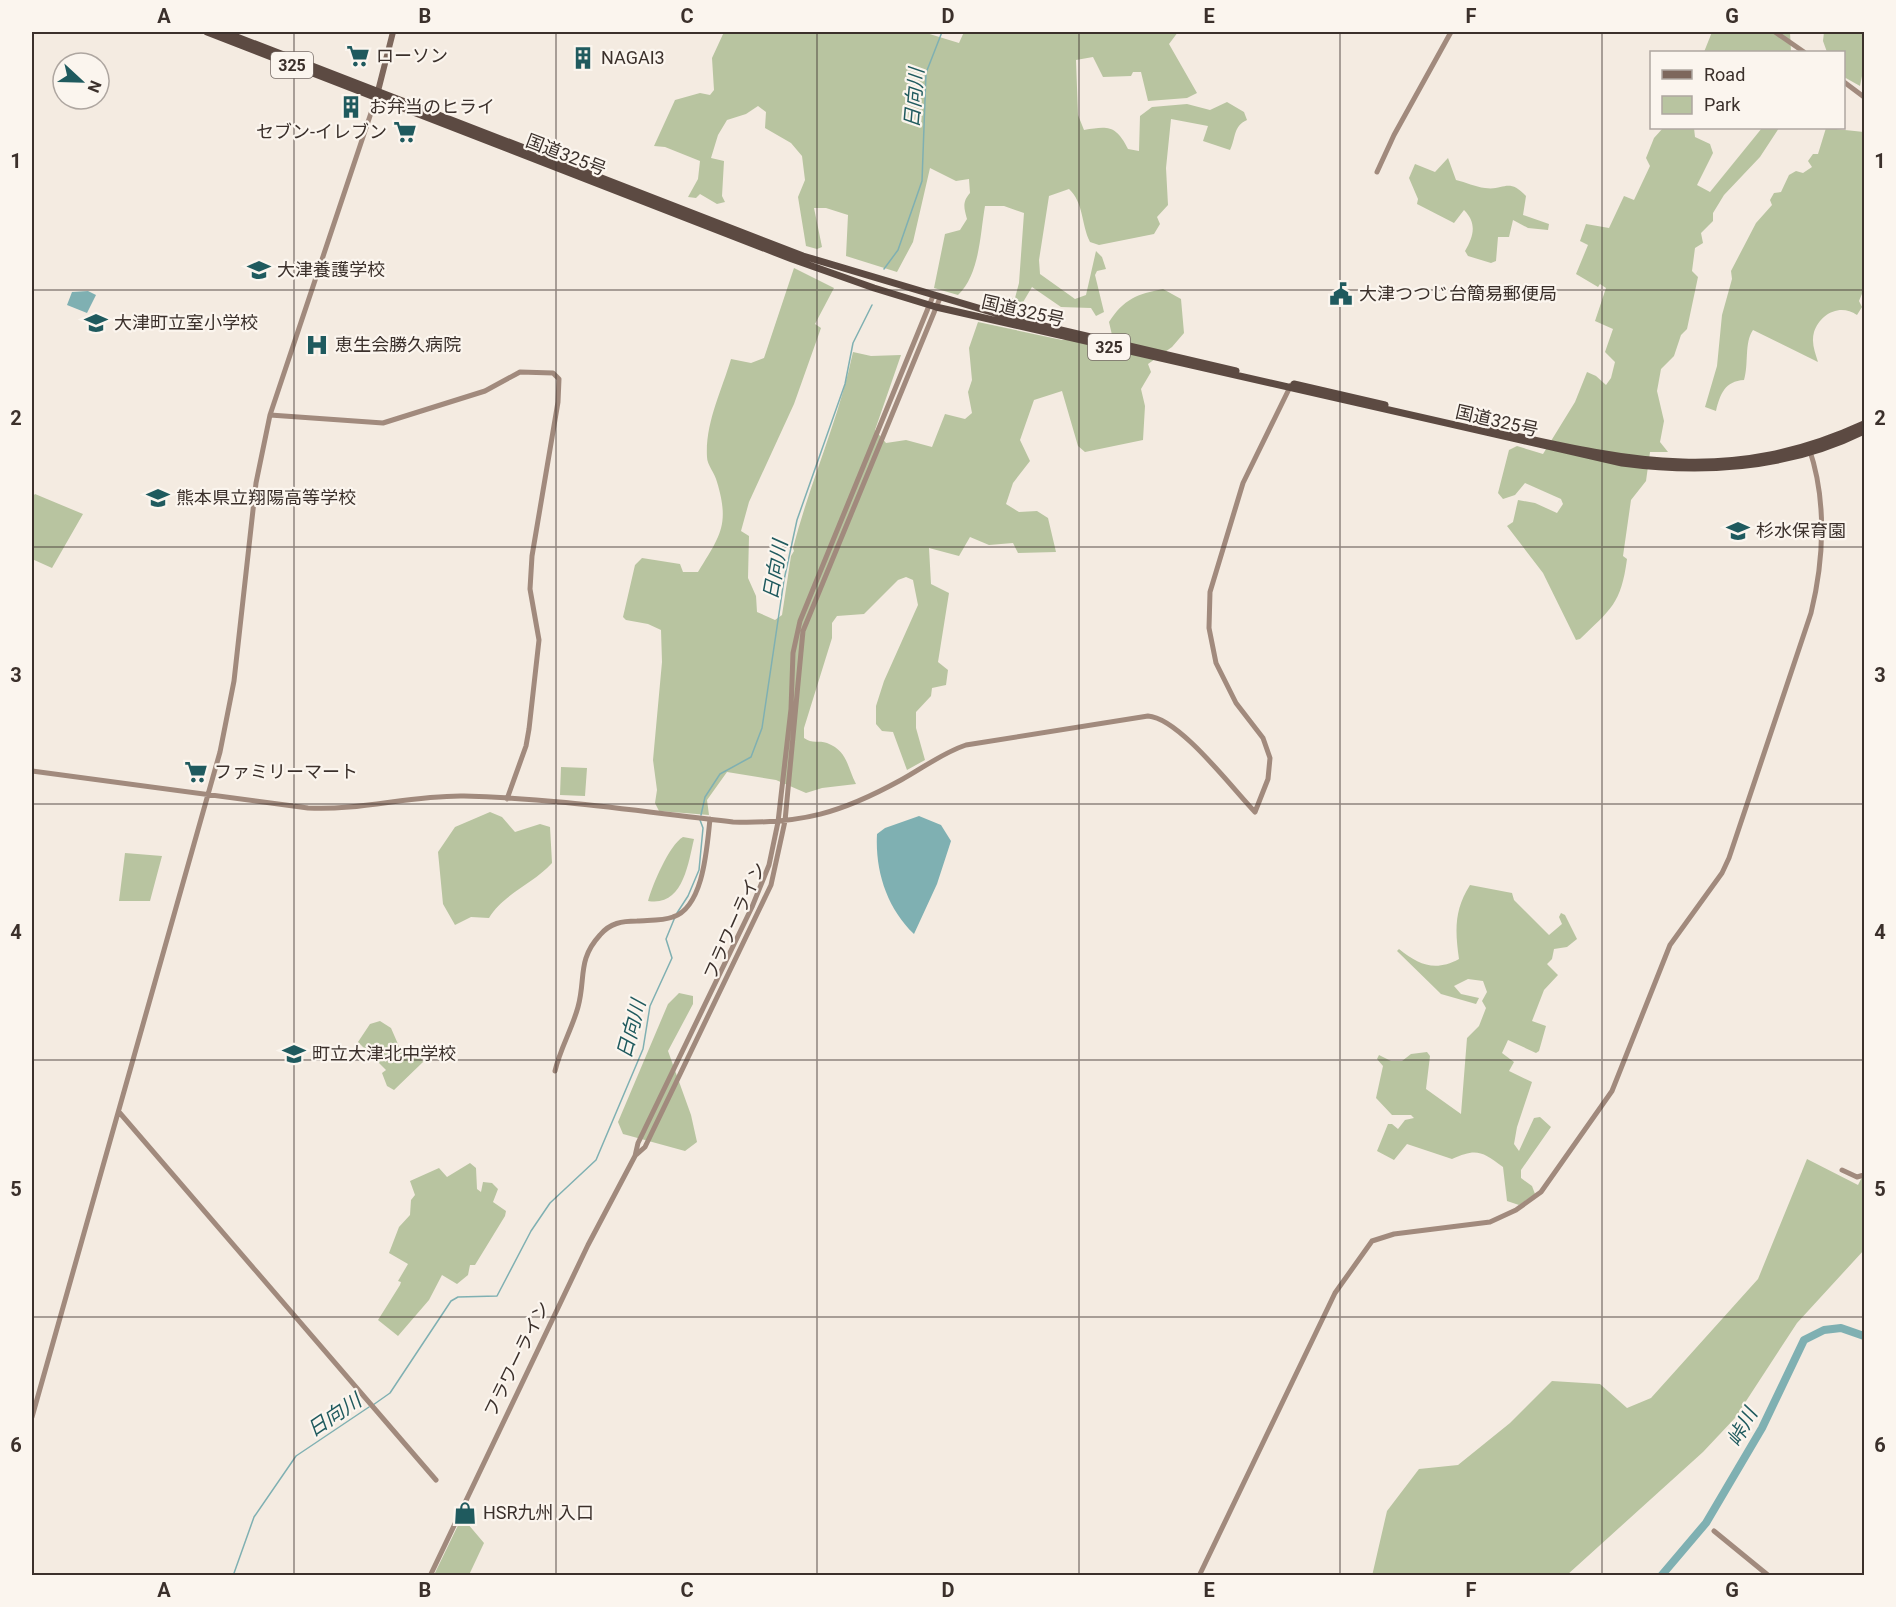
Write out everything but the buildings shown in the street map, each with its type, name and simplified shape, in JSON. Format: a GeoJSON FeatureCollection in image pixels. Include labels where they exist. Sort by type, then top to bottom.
{"type":"FeatureCollection","features":[{"type":"Feature","properties":{"kind":"highway","name":"国道325号"},"geometry":{"type":"LineString","coordinates":[[207,32],[803,256],[1018,320],[1292,384],[1575,455],[1658,468],[1729,467],[1776,461],[1864,431]]}},
{"type":"Feature","properties":{"kind":"highway","name":"国道325号"},"geometry":{"type":"LineString","coordinates":[[224,32],[792,259],[933,306],[1292,384]]}},
{"type":"Feature","properties":{"kind":"highway","name":"国道325号"},"geometry":{"type":"LineString","coordinates":[[1809,450],[1864,424]]}},
{"type":"Feature","properties":{"kind":"main road"},"geometry":{"type":"LineString","coordinates":[[377,95],[393,32]]}},
{"type":"Feature","properties":{"kind":"street"},"geometry":{"type":"LineString","coordinates":[[1377,172],[1394,135],[1451,32]]}},
{"type":"Feature","properties":{"kind":"street"},"geometry":{"type":"LineString","coordinates":[[1775,32],[1803,51]]}},
{"type":"Feature","properties":{"kind":"street"},"geometry":{"type":"LineString","coordinates":[[1845,83],[1864,97]]}},
{"type":"Feature","properties":{"kind":"street"},"geometry":{"type":"LineString","coordinates":[[32,1417],[210,795],[234,681],[250,522],[270,415],[377,95]]}},
{"type":"Feature","properties":{"kind":"street"},"geometry":{"type":"LineString","coordinates":[[933,306],[936,297]]}},
{"type":"Feature","properties":{"kind":"street","name":"フラワーライン"},"geometry":{"type":"LineString","coordinates":[[635,1156],[645,1147],[771,885],[785,821],[802,631],[933,306]]}},
{"type":"Feature","properties":{"kind":"street","name":"フラワーライン"},"geometry":{"type":"LineString","coordinates":[[430,1575],[588,1245],[635,1156],[638,1143],[764,881],[778,822],[791,709],[793,653],[800,621],[933,306]]}},
{"type":"Feature","properties":{"kind":"street"},"geometry":{"type":"LineString","coordinates":[[270,415],[383,423],[485,391],[520,372],[553,373],[557,376],[560,385],[558,402],[534,537],[531,569],[530,589],[539,640],[529,729],[526,746],[507,800]]}},
{"type":"Feature","properties":{"kind":"street"},"geometry":{"type":"LineString","coordinates":[[32,771],[322,809],[441,796],[707,819],[778,822],[829,814],[849,806],[901,780],[953,749],[966,745],[1148,716],[1164,720],[1182,733],[1255,812],[1268,779],[1270,758],[1263,738],[1236,703],[1216,663],[1209,628],[1209,599],[1216,566],[1243,483],[1292,384]]}},
{"type":"Feature","properties":{"kind":"street"},"geometry":{"type":"LineString","coordinates":[[1199,1575],[1335,1293],[1372,1241],[1394,1234],[1490,1222],[1522,1207],[1541,1192],[1555,1176],[1612,1092],[1670,945],[1729,858],[1811,613],[1817,585],[1822,507],[1818,474],[1809,450]]}},
{"type":"Feature","properties":{"kind":"street"},"geometry":{"type":"LineString","coordinates":[[555,1071],[578,1008],[582,964],[590,947],[615,923],[672,918],[682,913],[693,898],[705,865],[707,819]]}},
{"type":"Feature","properties":{"kind":"street"},"geometry":{"type":"LineString","coordinates":[[119,1112],[436,1480]]}},
{"type":"Feature","properties":{"kind":"street"},"geometry":{"type":"LineString","coordinates":[[1842,1170],[1857,1178],[1864,1175]]}},
{"type":"Feature","properties":{"kind":"street"},"geometry":{"type":"LineString","coordinates":[[1714,1531],[1769,1575]]}},
{"type":"Feature","properties":{"kind":"green space"},"geometry":{"type":"Polygon","coordinates":[[[724,32],[923,32],[959,43],[964,32],[1178,32],[1169,44],[1197,93],[1187,98],[1148,101],[1141,72],[1133,72],[1131,76],[1103,77],[1093,57],[1076,60],[1078,115],[1084,130],[1110,129],[1119,135],[1128,149],[1139,151],[1140,116],[1152,107],[1187,104],[1210,110],[1227,102],[1244,112],[1247,120],[1237,129],[1230,150],[1203,141],[1208,126],[1171,119],[1166,168],[1168,205],[1157,217],[1160,224],[1154,234],[1099,245],[1090,242],[1080,207],[1069,189],[1049,196],[1039,260],[1040,274],[1075,299],[1086,295],[1096,251],[1102,257],[1106,269],[1097,271],[1095,275],[1104,312],[1096,316],[1091,308],[1061,307],[1032,287],[1019,309],[1009,306],[1010,299],[1015,298],[1019,283],[1024,213],[1004,206],[985,206],[975,265],[971,276],[958,295],[934,288],[945,234],[960,230],[967,219],[964,205],[970,193],[969,179],[956,181],[930,168],[913,242],[897,272],[846,256],[848,215],[826,208],[814,208],[822,247],[817,249],[806,246],[798,197],[805,180],[802,156],[791,143],[765,128],[766,112],[758,106],[746,114],[727,120],[718,135],[711,158],[724,161],[722,196],[725,202],[717,204],[700,194],[696,198],[688,197],[698,179],[700,161],[665,147],[654,146],[675,100],[700,93],[710,95],[714,90],[712,58],[724,32]]]}},
{"type":"Feature","properties":{"kind":"green space"},"geometry":{"type":"Polygon","coordinates":[[[1712,32],[1790,32],[1791,51],[1704,51],[1712,32]]]}},
{"type":"Feature","properties":{"kind":"green space"},"geometry":{"type":"Polygon","coordinates":[[[1824,32],[1864,32],[1864,66],[1860,86],[1845,78],[1845,51],[1827,51],[1823,41],[1824,32]]]}},
{"type":"Feature","properties":{"kind":"green space"},"geometry":{"type":"Polygon","coordinates":[[[1662,129],[1694,129],[1695,137],[1710,144],[1713,153],[1697,185],[1710,192],[1761,129],[1778,129],[1760,157],[1724,195],[1713,213],[1713,221],[1701,233],[1703,243],[1695,248],[1692,271],[1698,277],[1687,329],[1681,335],[1674,356],[1661,369],[1657,391],[1664,421],[1660,442],[1668,452],[1650,452],[1646,481],[1631,500],[1623,556],[1627,559],[1625,574],[1618,596],[1600,620],[1576,640],[1543,573],[1507,526],[1513,522],[1518,500],[1535,503],[1557,513],[1563,504],[1561,499],[1525,483],[1515,495],[1503,499],[1498,493],[1509,450],[1517,446],[1543,454],[1575,402],[1587,372],[1606,385],[1611,378],[1615,362],[1605,352],[1613,329],[1595,321],[1606,288],[1600,284],[1598,287],[1576,274],[1588,245],[1580,241],[1586,224],[1609,228],[1624,196],[1634,200],[1650,166],[1646,158],[1654,138],[1662,129]]]}},
{"type":"Feature","properties":{"kind":"green space"},"geometry":{"type":"Polygon","coordinates":[[[1826,129],[1864,132],[1864,289],[1859,301],[1862,307],[1857,315],[1838,310],[1831,312],[1821,320],[1813,336],[1818,362],[1753,330],[1748,341],[1744,380],[1732,383],[1724,390],[1716,411],[1705,407],[1717,366],[1722,315],[1732,279],[1731,271],[1756,223],[1772,205],[1770,200],[1774,193],[1781,192],[1789,175],[1796,171],[1803,173],[1812,167],[1808,161],[1813,154],[1818,154],[1826,129]]]}},
{"type":"Feature","properties":{"kind":"green space"},"geometry":{"type":"Polygon","coordinates":[[[1448,158],[1456,180],[1481,187],[1510,186],[1520,190],[1526,196],[1523,215],[1549,224],[1548,230],[1528,228],[1513,220],[1509,237],[1498,237],[1496,261],[1491,263],[1468,256],[1465,251],[1473,230],[1468,215],[1464,210],[1454,223],[1417,204],[1418,199],[1409,178],[1415,164],[1435,172],[1448,158]]]}},
{"type":"Feature","properties":{"kind":"green space"},"geometry":{"type":"Polygon","coordinates":[[[794,268],[834,288],[815,324],[821,328],[794,404],[749,502],[741,531],[749,536],[748,578],[756,596],[757,612],[775,620],[782,615],[793,548],[840,402],[853,352],[871,356],[901,355],[875,430],[886,443],[906,440],[932,447],[945,414],[965,419],[972,413],[968,392],[972,380],[969,348],[978,322],[1062,340],[1112,335],[1109,322],[1120,308],[1138,296],[1163,289],[1181,299],[1184,333],[1172,347],[1148,364],[1151,372],[1141,389],[1145,406],[1143,440],[1085,452],[1078,446],[1062,391],[1034,400],[1020,440],[1030,461],[1013,483],[1006,504],[1019,512],[1037,511],[1048,518],[1056,552],[1018,553],[1013,543],[989,545],[970,537],[959,556],[929,548],[931,584],[949,593],[938,662],[948,670],[946,685],[932,688],[931,696],[916,712],[916,728],[925,760],[907,770],[893,732],[882,731],[876,724],[876,706],[884,681],[918,605],[913,580],[906,577],[898,580],[864,614],[837,616],[832,623],[832,638],[804,728],[804,738],[827,743],[839,750],[856,784],[822,788],[806,793],[776,780],[727,772],[707,800],[709,815],[659,811],[655,803],[657,790],[653,760],[662,662],[661,630],[648,624],[626,620],[623,617],[635,565],[642,558],[680,564],[683,572],[698,572],[712,549],[723,520],[721,497],[707,457],[707,444],[715,407],[731,359],[751,363],[764,358],[794,268]]]}},
{"type":"Feature","properties":{"kind":"green space"},"geometry":{"type":"Polygon","coordinates":[[[35,494],[83,514],[52,568],[32,559],[32,497],[35,494]]]}},
{"type":"Feature","properties":{"kind":"green space"},"geometry":{"type":"Polygon","coordinates":[[[561,767],[587,768],[585,796],[560,795],[561,767]]]}},
{"type":"Feature","properties":{"kind":"green space"},"geometry":{"type":"Polygon","coordinates":[[[490,812],[502,817],[515,832],[540,824],[550,827],[552,863],[502,902],[489,918],[471,917],[455,925],[443,904],[438,852],[455,827],[490,812]]]}},
{"type":"Feature","properties":{"kind":"green space"},"geometry":{"type":"Polygon","coordinates":[[[683,837],[694,839],[682,882],[669,897],[660,901],[648,901],[667,857],[683,837]]]}},
{"type":"Feature","properties":{"kind":"green space"},"geometry":{"type":"Polygon","coordinates":[[[125,853],[162,856],[150,901],[119,901],[125,853]]]}},
{"type":"Feature","properties":{"kind":"green space"},"geometry":{"type":"Polygon","coordinates":[[[1470,885],[1512,893],[1514,900],[1549,935],[1562,924],[1559,917],[1561,913],[1565,915],[1577,939],[1567,947],[1554,949],[1552,959],[1547,964],[1558,975],[1544,990],[1532,1021],[1546,1026],[1539,1051],[1536,1053],[1508,1040],[1502,1053],[1514,1062],[1509,1071],[1532,1082],[1517,1127],[1514,1144],[1519,1151],[1534,1118],[1540,1117],[1551,1127],[1521,1170],[1521,1178],[1532,1186],[1535,1194],[1519,1205],[1507,1201],[1503,1167],[1490,1157],[1473,1152],[1452,1159],[1407,1144],[1394,1160],[1377,1151],[1388,1124],[1398,1129],[1405,1120],[1414,1118],[1411,1115],[1392,1115],[1376,1098],[1383,1066],[1377,1059],[1379,1055],[1391,1061],[1402,1061],[1411,1054],[1427,1052],[1430,1056],[1426,1089],[1461,1114],[1467,1038],[1479,1026],[1486,1008],[1482,1001],[1487,992],[1483,981],[1468,979],[1454,986],[1461,994],[1479,998],[1476,1004],[1441,994],[1397,951],[1399,949],[1420,963],[1435,966],[1459,959],[1458,912],[1470,885]]]}},
{"type":"Feature","properties":{"kind":"green space"},"geometry":{"type":"Polygon","coordinates":[[[679,993],[693,996],[693,1004],[668,1051],[691,1115],[697,1142],[685,1151],[623,1134],[618,1122],[668,1004],[679,993]]]}},
{"type":"Feature","properties":{"kind":"green space"},"geometry":{"type":"Polygon","coordinates":[[[380,1021],[391,1028],[401,1051],[409,1045],[415,1046],[423,1062],[394,1090],[387,1086],[382,1073],[386,1070],[358,1042],[370,1024],[380,1021]]]}},
{"type":"Feature","properties":{"kind":"green space"},"geometry":{"type":"Polygon","coordinates":[[[1807,1159],[1858,1185],[1864,1173],[1864,1250],[1797,1323],[1735,1418],[1703,1452],[1567,1575],[1372,1576],[1387,1511],[1419,1469],[1458,1465],[1510,1423],[1552,1381],[1600,1384],[1627,1408],[1651,1398],[1758,1279],[1807,1159]]]}},
{"type":"Feature","properties":{"kind":"green space"},"geometry":{"type":"Polygon","coordinates":[[[470,1163],[476,1168],[477,1189],[481,1192],[483,1182],[492,1183],[498,1189],[493,1202],[506,1211],[505,1216],[475,1265],[470,1265],[468,1275],[457,1284],[442,1275],[429,1300],[398,1336],[378,1320],[400,1285],[401,1282],[398,1281],[408,1264],[389,1253],[399,1227],[410,1215],[411,1200],[415,1195],[410,1181],[439,1168],[447,1177],[470,1163]]]}},
{"type":"Feature","properties":{"kind":"green space"},"geometry":{"type":"Polygon","coordinates":[[[462,1517],[484,1543],[469,1575],[434,1575],[462,1517]]]}},
{"type":"Feature","properties":{"kind":"water"},"geometry":{"type":"Polygon","coordinates":[[[88,291],[96,295],[87,313],[67,305],[72,292],[88,291]]]}},
{"type":"Feature","properties":{"kind":"water"},"geometry":{"type":"Polygon","coordinates":[[[919,816],[941,825],[951,841],[937,884],[914,934],[897,913],[885,888],[878,862],[877,834],[885,828],[919,816]]]}},
{"type":"Feature","properties":{"kind":"waterway","name":"日向川"},"geometry":{"type":"LineString","coordinates":[[884,269],[898,250],[922,181],[926,73],[942,32]]}},
{"type":"Feature","properties":{"kind":"waterway","name":"日向川"},"geometry":{"type":"LineString","coordinates":[[701,815],[705,797],[720,774],[751,757],[762,728],[784,580],[797,520],[845,384],[853,343],[872,305]]}},
{"type":"Feature","properties":{"kind":"waterway","name":"日向川"},"geometry":{"type":"LineString","coordinates":[[677,913],[688,896],[699,870],[703,828],[700,820]]}},
{"type":"Feature","properties":{"kind":"waterway","name":"日向川"},"geometry":{"type":"LineString","coordinates":[[373,1405],[390,1393],[451,1301],[458,1297],[497,1296],[531,1231],[550,1203],[596,1160],[643,1049],[650,1006],[672,958],[666,939],[675,917]]}},
{"type":"Feature","properties":{"kind":"waterway","name":"峠川"},"geometry":{"type":"LineString","coordinates":[[1661,1576],[1706,1523],[1762,1428],[1804,1340],[1824,1330],[1841,1328],[1864,1336]]}},
{"type":"Feature","properties":{"kind":"waterway","name":"日向川"},"geometry":{"type":"LineString","coordinates":[[233,1576],[254,1517],[296,1456],[369,1407]]}},
{"type":"Feature","properties":{"kind":"place","name":"ローソン"},"geometry":{"type":"Point","coordinates":[358,56]}},
{"type":"Feature","properties":{"kind":"place","name":"NAGAI3"},"geometry":{"type":"Point","coordinates":[583,58]}},
{"type":"Feature","properties":{"kind":"place","name":"お弁当のヒライ"},"geometry":{"type":"Point","coordinates":[351,107]}},
{"type":"Feature","properties":{"kind":"place","name":"セブン-イレブン"},"geometry":{"type":"Point","coordinates":[405,132]}},
{"type":"Feature","properties":{"kind":"place","name":"大津養護学校"},"geometry":{"type":"Point","coordinates":[259,270]}},
{"type":"Feature","properties":{"kind":"place","name":"大津つつじ台簡易郵便局"},"geometry":{"type":"Point","coordinates":[1341,294]}},
{"type":"Feature","properties":{"kind":"place","name":"大津町立室小学校"},"geometry":{"type":"Point","coordinates":[96,323]}},
{"type":"Feature","properties":{"kind":"place","name":"恵生会勝久病院"},"geometry":{"type":"Point","coordinates":[317,345]}},
{"type":"Feature","properties":{"kind":"place","name":"熊本県立翔陽高等学校"},"geometry":{"type":"Point","coordinates":[158,498]}},
{"type":"Feature","properties":{"kind":"place","name":"杉水保育園"},"geometry":{"type":"Point","coordinates":[1738,531]}},
{"type":"Feature","properties":{"kind":"place","name":"ファミリーマート"},"geometry":{"type":"Point","coordinates":[196,772]}},
{"type":"Feature","properties":{"kind":"place","name":"町立大津北中学校"},"geometry":{"type":"Point","coordinates":[294,1054]}},
{"type":"Feature","properties":{"kind":"place","name":"HSR九州 入口"},"geometry":{"type":"Point","coordinates":[465,1513]}}]}
